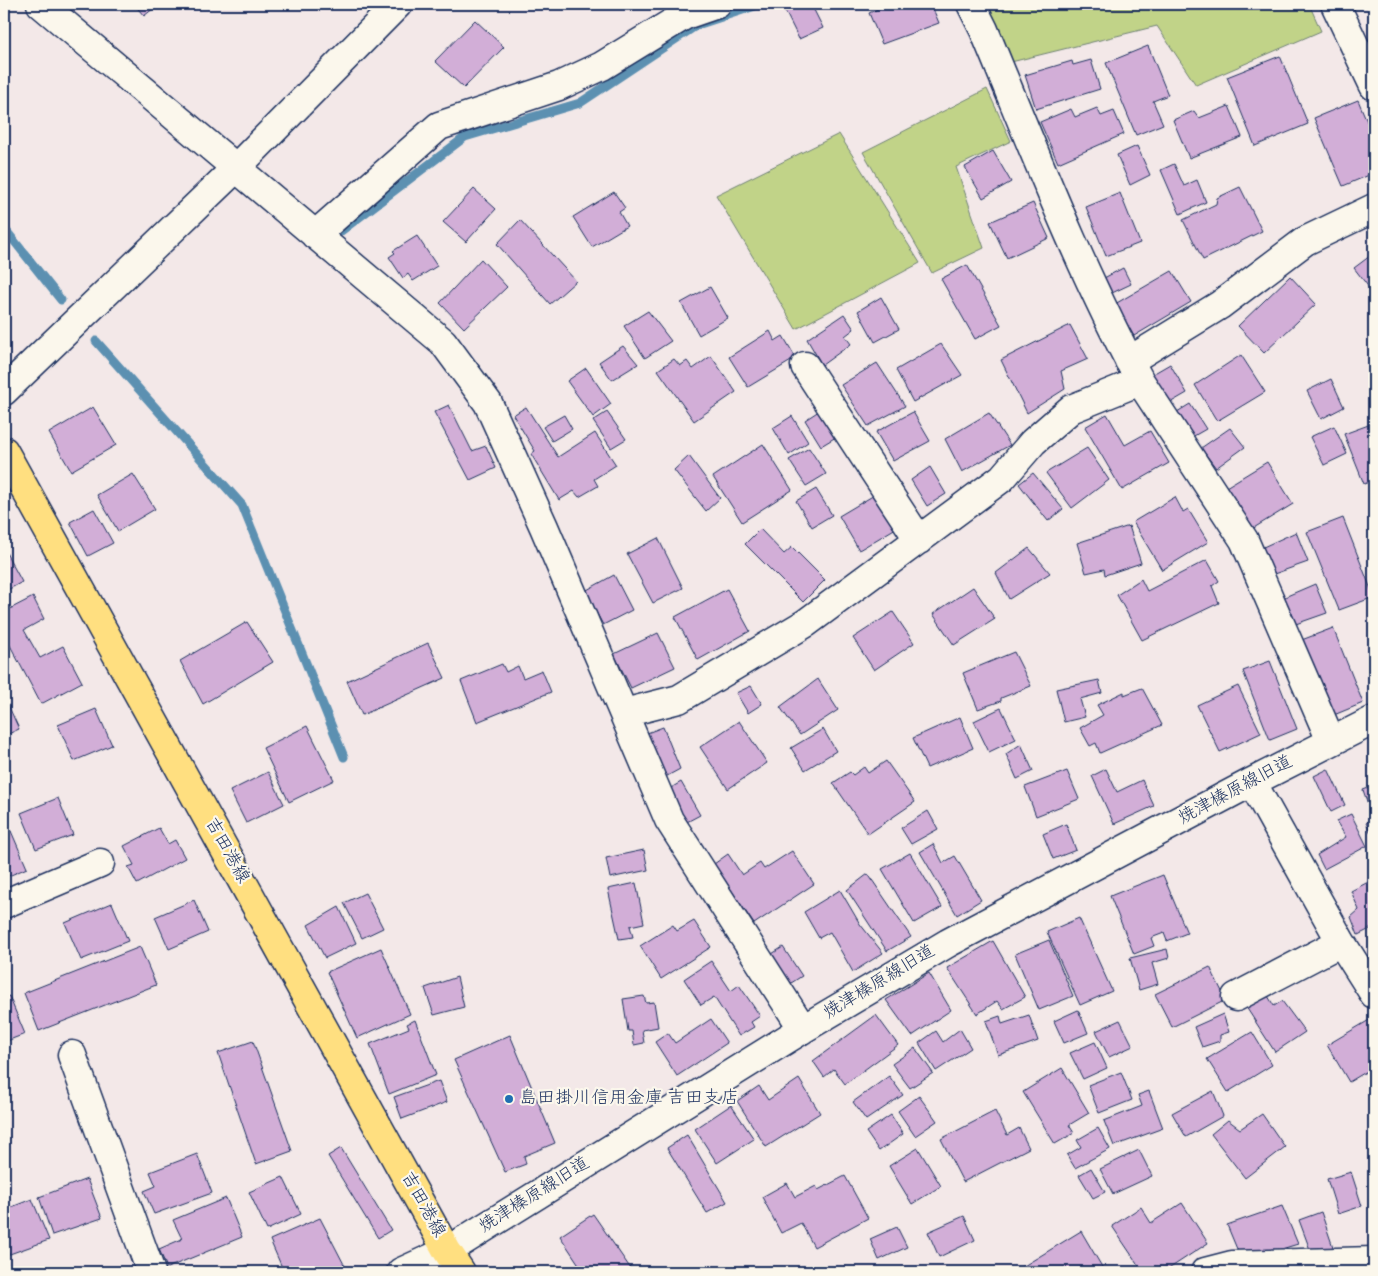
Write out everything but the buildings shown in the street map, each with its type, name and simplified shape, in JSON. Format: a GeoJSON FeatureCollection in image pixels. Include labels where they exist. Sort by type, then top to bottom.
{"type":"FeatureCollection","features":[{"type":"Feature","properties":{"kind":"main road","name":"吉田港線"},"geometry":{"type":"LineString","coordinates":[[4,452],[454,1262]]}},
{"type":"Feature","properties":{"kind":"street"},"geometry":{"type":"LineString","coordinates":[[4,391],[236,168],[398,4]]}},
{"type":"Feature","properties":{"kind":"street"},"geometry":{"type":"LineString","coordinates":[[315,235],[440,126],[559,86],[602,66],[685,15],[717,4]]}},
{"type":"Feature","properties":{"kind":"street"},"geometry":{"type":"LineString","coordinates":[[971,4],[984,30],[1077,254],[1134,371],[1244,540],[1331,741]]}},
{"type":"Feature","properties":{"kind":"street"},"geometry":{"type":"LineString","coordinates":[[1335,4],[1374,86]]}},
{"type":"Feature","properties":{"kind":"street"},"geometry":{"type":"LineString","coordinates":[[44,5],[442,342],[488,403],[669,820],[802,1029]]}},
{"type":"Feature","properties":{"kind":"street"},"geometry":{"type":"LineString","coordinates":[[624,713],[679,699],[806,622],[1002,478],[1033,442],[1071,408],[1134,371],[1305,241],[1374,208]]}},
{"type":"Feature","properties":{"kind":"street"},"geometry":{"type":"LineString","coordinates":[[805,366],[919,540]]}},
{"type":"Feature","properties":{"kind":"street","name":"焼津榛原線旧道"},"geometry":{"type":"LineString","coordinates":[[400,1272],[454,1262],[802,1029],[948,943],[1252,782],[1374,720]]}},
{"type":"Feature","properties":{"kind":"street"},"geometry":{"type":"LineString","coordinates":[[1252,782],[1341,942],[1374,994]]}},
{"type":"Feature","properties":{"kind":"street"},"geometry":{"type":"LineString","coordinates":[[4,904],[100,863]]}},
{"type":"Feature","properties":{"kind":"street"},"geometry":{"type":"LineString","coordinates":[[1236,997],[1341,942]]}},
{"type":"Feature","properties":{"kind":"street"},"geometry":{"type":"LineString","coordinates":[[72,1055],[151,1272]]}},
{"type":"Feature","properties":{"kind":"street"},"geometry":{"type":"LineString","coordinates":[[1205,1272],[1232,1265],[1374,1261]]}},
{"type":"Feature","properties":{"kind":"green space"},"geometry":{"type":"Polygon","coordinates":[[[980,4],[1309,4],[1321,31],[1196,85],[1157,26],[1011,62],[980,4]]]}},
{"type":"Feature","properties":{"kind":"green space"},"geometry":{"type":"Polygon","coordinates":[[[987,89],[1011,141],[956,167],[984,248],[932,273],[863,152],[987,89]]]}},
{"type":"Feature","properties":{"kind":"green space"},"geometry":{"type":"Polygon","coordinates":[[[839,134],[920,263],[796,329],[716,195],[839,134]]]}},
{"type":"Feature","properties":{"kind":"waterway"},"geometry":{"type":"LineString","coordinates":[[328,241],[465,137],[580,103],[697,25],[761,4]]}},
{"type":"Feature","properties":{"kind":"waterway"},"geometry":{"type":"LineString","coordinates":[[4,228],[61,300]]}},
{"type":"Feature","properties":{"kind":"waterway"},"geometry":{"type":"LineString","coordinates":[[96,341],[242,505],[344,757]]}},
{"type":"Feature","properties":{"kind":"place","name":"島田掛川信用金庫 吉田支店"},"geometry":{"type":"Point","coordinates":[509,1099]}}]}
